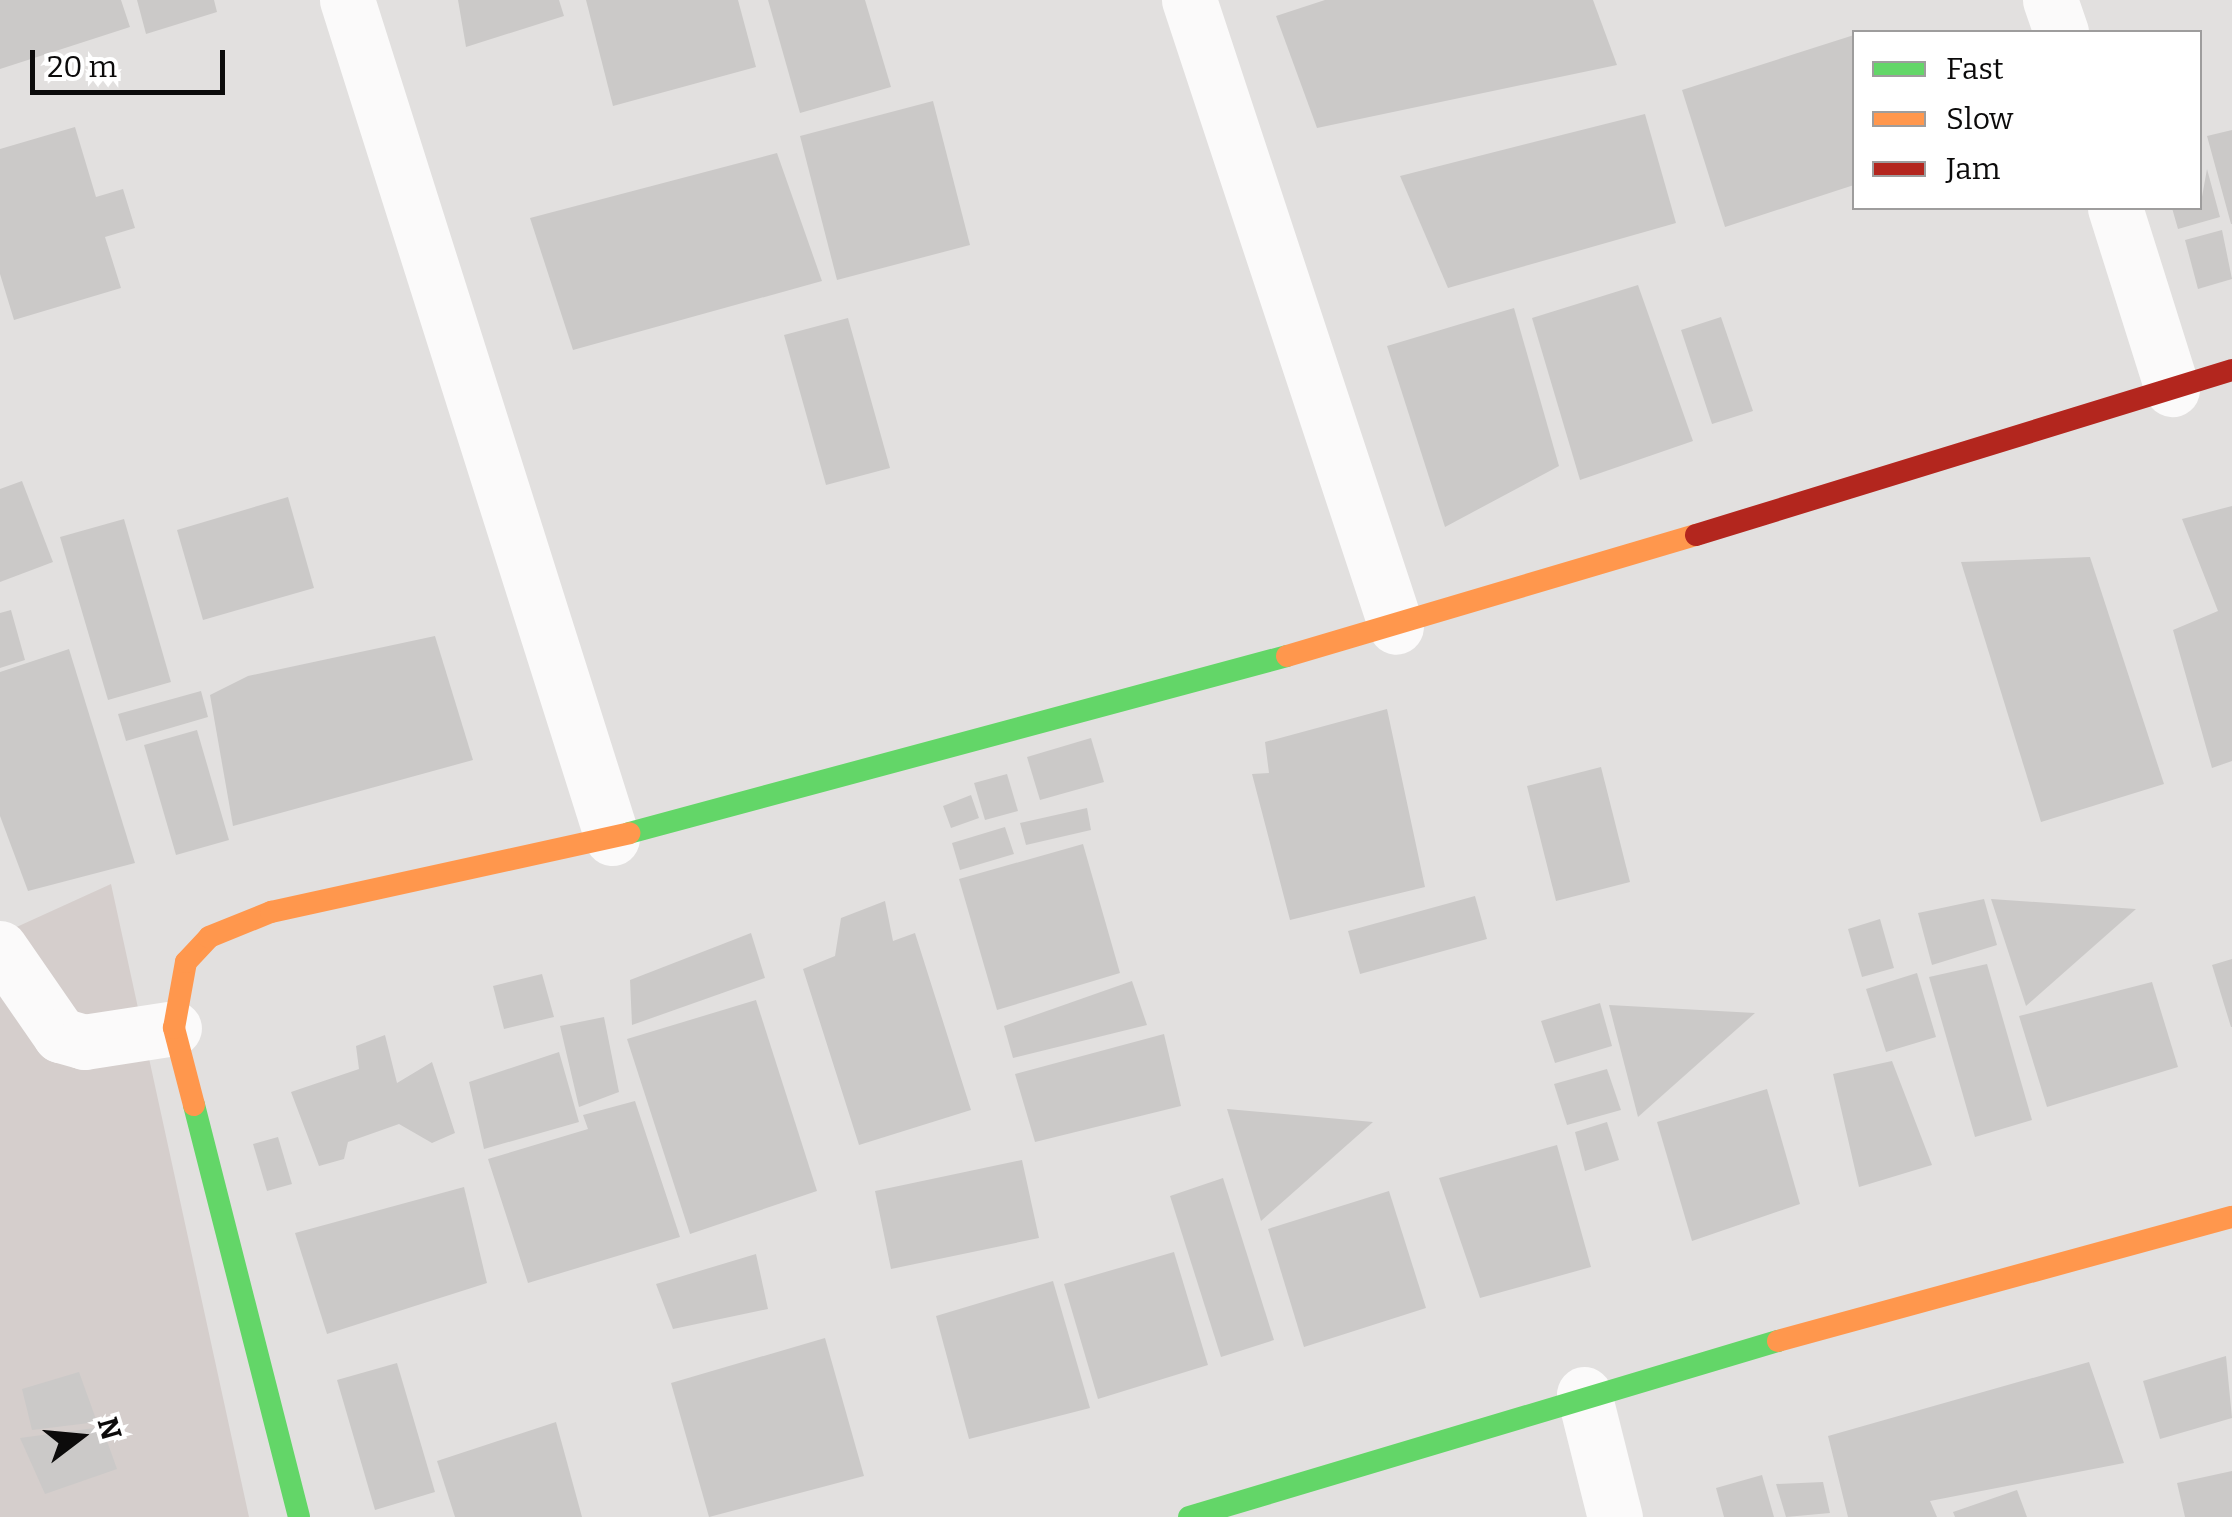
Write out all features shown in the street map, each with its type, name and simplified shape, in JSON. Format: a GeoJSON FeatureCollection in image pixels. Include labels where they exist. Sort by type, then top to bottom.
{"type":"FeatureCollection","features":[{"type":"Feature","properties":{"kind":"street"},"geometry":{"type":"LineString","coordinates":[[346,0],[612,838]]}},
{"type":"Feature","properties":{"kind":"street"},"geometry":{"type":"LineString","coordinates":[[1189,0],[1396,628]]}},
{"type":"Feature","properties":{"kind":"street"},"geometry":{"type":"LineString","coordinates":[[2050,0],[2059,30]]}},
{"type":"Feature","properties":{"kind":"street"},"geometry":{"type":"LineString","coordinates":[[2117,210],[2172,389]]}},
{"type":"Feature","properties":{"kind":"street"},"geometry":{"type":"LineString","coordinates":[[299,1517],[174,1028],[186,962],[208,937],[271,912],[612,838],[1396,628],[2232,370]]}},
{"type":"Feature","properties":{"kind":"street"},"geometry":{"type":"LineString","coordinates":[[0,948],[60,1035],[84,1042],[174,1028]]}},
{"type":"Feature","properties":{"kind":"street"},"geometry":{"type":"LineString","coordinates":[[1188,1517],[1584,1394],[2232,1217]]}},
{"type":"Feature","properties":{"kind":"street"},"geometry":{"type":"LineString","coordinates":[[1584,1394],[1615,1517]]}},
{"type":"Feature","properties":{"kind":"shaded area"},"geometry":{"type":"Polygon","coordinates":[[[111,884],[249,1517],[0,1517],[0,922],[10,930],[111,884]]]}},
{"type":"Feature","properties":{"kind":"building"},"geometry":{"type":"Polygon","coordinates":[[[0,0],[121,0],[130,27],[0,69],[0,0]]]}},
{"type":"Feature","properties":{"kind":"building"},"geometry":{"type":"Polygon","coordinates":[[[137,0],[214,0],[217,12],[146,34],[137,0]]]}},
{"type":"Feature","properties":{"kind":"building"},"geometry":{"type":"Polygon","coordinates":[[[458,0],[559,0],[564,16],[466,47],[458,0]]]}},
{"type":"Feature","properties":{"kind":"building"},"geometry":{"type":"Polygon","coordinates":[[[586,0],[738,0],[756,67],[613,106],[586,0]]]}},
{"type":"Feature","properties":{"kind":"building"},"geometry":{"type":"Polygon","coordinates":[[[768,0],[865,0],[891,87],[800,113],[768,0]]]}},
{"type":"Feature","properties":{"kind":"building"},"geometry":{"type":"Polygon","coordinates":[[[1325,0],[1593,0],[1617,65],[1317,128],[1276,16],[1325,0]]]}},
{"type":"Feature","properties":{"kind":"building"},"geometry":{"type":"Polygon","coordinates":[[[1852,36],[1852,186],[1725,227],[1682,90],[1852,36]]]}},
{"type":"Feature","properties":{"kind":"building"},"geometry":{"type":"Polygon","coordinates":[[[933,101],[970,245],[837,280],[800,136],[933,101]]]}},
{"type":"Feature","properties":{"kind":"building"},"geometry":{"type":"Polygon","coordinates":[[[1645,114],[1676,223],[1448,288],[1400,176],[1645,114]]]}},
{"type":"Feature","properties":{"kind":"building"},"geometry":{"type":"Polygon","coordinates":[[[75,127],[96,197],[123,189],[135,228],[105,237],[121,288],[14,320],[0,274],[0,149],[75,127]]]}},
{"type":"Feature","properties":{"kind":"building"},"geometry":{"type":"Polygon","coordinates":[[[2232,130],[2232,224],[2231,224],[2207,136],[2232,130]]]}},
{"type":"Feature","properties":{"kind":"building"},"geometry":{"type":"Polygon","coordinates":[[[777,153],[822,281],[573,350],[530,218],[777,153]]]}},
{"type":"Feature","properties":{"kind":"building"},"geometry":{"type":"Polygon","coordinates":[[[2207,169],[2220,217],[2178,229],[2173,210],[2202,210],[2207,169]]]}},
{"type":"Feature","properties":{"kind":"building"},"geometry":{"type":"Polygon","coordinates":[[[2222,230],[2232,279],[2198,289],[2185,240],[2222,230]]]}},
{"type":"Feature","properties":{"kind":"building"},"geometry":{"type":"Polygon","coordinates":[[[1638,285],[1693,441],[1580,480],[1532,318],[1638,285]]]}},
{"type":"Feature","properties":{"kind":"building"},"geometry":{"type":"Polygon","coordinates":[[[1514,308],[1559,466],[1445,527],[1387,346],[1514,308]]]}},
{"type":"Feature","properties":{"kind":"building"},"geometry":{"type":"Polygon","coordinates":[[[1721,317],[1753,411],[1712,424],[1681,330],[1721,317]]]}},
{"type":"Feature","properties":{"kind":"building"},"geometry":{"type":"Polygon","coordinates":[[[848,318],[890,468],[826,485],[784,335],[848,318]]]}},
{"type":"Feature","properties":{"kind":"building"},"geometry":{"type":"Polygon","coordinates":[[[22,481],[53,562],[0,582],[0,489],[22,481]]]}},
{"type":"Feature","properties":{"kind":"building"},"geometry":{"type":"Polygon","coordinates":[[[288,497],[314,588],[203,620],[177,530],[288,497]]]}},
{"type":"Feature","properties":{"kind":"building"},"geometry":{"type":"Polygon","coordinates":[[[2232,506],[2232,761],[2212,768],[2173,630],[2218,611],[2182,519],[2232,506]]]}},
{"type":"Feature","properties":{"kind":"building"},"geometry":{"type":"Polygon","coordinates":[[[124,519],[171,682],[108,700],[60,537],[124,519]]]}},
{"type":"Feature","properties":{"kind":"building"},"geometry":{"type":"Polygon","coordinates":[[[2090,557],[2164,784],[2041,822],[1961,562],[2090,557]]]}},
{"type":"Feature","properties":{"kind":"building"},"geometry":{"type":"Polygon","coordinates":[[[11,610],[25,660],[0,668],[0,613],[11,610]]]}},
{"type":"Feature","properties":{"kind":"building"},"geometry":{"type":"Polygon","coordinates":[[[435,636],[473,760],[233,826],[210,695],[248,676],[435,636]]]}},
{"type":"Feature","properties":{"kind":"building"},"geometry":{"type":"Polygon","coordinates":[[[69,649],[135,863],[28,891],[0,816],[0,672],[69,649]]]}},
{"type":"Feature","properties":{"kind":"building"},"geometry":{"type":"Polygon","coordinates":[[[201,691],[208,717],[126,741],[118,714],[201,691]]]}},
{"type":"Feature","properties":{"kind":"building"},"geometry":{"type":"Polygon","coordinates":[[[1387,709],[1425,887],[1290,920],[1252,774],[1269,773],[1265,742],[1387,709]]]}},
{"type":"Feature","properties":{"kind":"building"},"geometry":{"type":"Polygon","coordinates":[[[197,730],[229,840],[176,855],[144,745],[197,730]]]}},
{"type":"Feature","properties":{"kind":"building"},"geometry":{"type":"Polygon","coordinates":[[[1091,738],[1104,782],[1040,800],[1027,757],[1091,738]]]}},
{"type":"Feature","properties":{"kind":"building"},"geometry":{"type":"Polygon","coordinates":[[[1601,767],[1630,882],[1556,901],[1527,786],[1601,767]]]}},
{"type":"Feature","properties":{"kind":"building"},"geometry":{"type":"Polygon","coordinates":[[[1007,774],[1018,811],[985,820],[974,783],[1007,774]]]}},
{"type":"Feature","properties":{"kind":"building"},"geometry":{"type":"Polygon","coordinates":[[[971,795],[979,818],[951,828],[943,806],[971,795]]]}},
{"type":"Feature","properties":{"kind":"building"},"geometry":{"type":"Polygon","coordinates":[[[1087,808],[1091,830],[1026,845],[1020,823],[1087,808]]]}},
{"type":"Feature","properties":{"kind":"building"},"geometry":{"type":"Polygon","coordinates":[[[1005,827],[1014,854],[960,870],[952,843],[1005,827]]]}},
{"type":"Feature","properties":{"kind":"building"},"geometry":{"type":"Polygon","coordinates":[[[1083,844],[1120,973],[997,1010],[959,879],[1083,844]]]}},
{"type":"Feature","properties":{"kind":"building"},"geometry":{"type":"Polygon","coordinates":[[[1475,896],[1487,939],[1360,974],[1348,931],[1475,896]]]}},
{"type":"Feature","properties":{"kind":"building"},"geometry":{"type":"Polygon","coordinates":[[[1984,899],[1997,945],[1932,965],[1918,913],[1984,899]]]}},
{"type":"Feature","properties":{"kind":"building"},"geometry":{"type":"Polygon","coordinates":[[[1991,899],[2136,909],[2026,1006],[1991,899]]]}},
{"type":"Feature","properties":{"kind":"building"},"geometry":{"type":"Polygon","coordinates":[[[885,901],[893,941],[915,933],[971,1110],[859,1145],[803,969],[835,956],[841,918],[885,901]]]}},
{"type":"Feature","properties":{"kind":"building"},"geometry":{"type":"Polygon","coordinates":[[[1880,919],[1894,968],[1862,977],[1848,929],[1880,919]]]}},
{"type":"Feature","properties":{"kind":"building"},"geometry":{"type":"Polygon","coordinates":[[[751,933],[765,978],[632,1025],[630,980],[751,933]]]}},
{"type":"Feature","properties":{"kind":"building"},"geometry":{"type":"Polygon","coordinates":[[[2232,959],[2232,1027],[2231,1027],[2212,965],[2232,959]]]}},
{"type":"Feature","properties":{"kind":"building"},"geometry":{"type":"Polygon","coordinates":[[[1987,964],[2032,1120],[1975,1137],[1929,977],[1987,964]]]}},
{"type":"Feature","properties":{"kind":"building"},"geometry":{"type":"Polygon","coordinates":[[[1917,973],[1936,1037],[1886,1052],[1866,989],[1917,973]]]}},
{"type":"Feature","properties":{"kind":"building"},"geometry":{"type":"Polygon","coordinates":[[[542,974],[554,1017],[504,1029],[493,986],[542,974]]]}},
{"type":"Feature","properties":{"kind":"building"},"geometry":{"type":"Polygon","coordinates":[[[1132,981],[1147,1025],[1013,1058],[1004,1026],[1132,981]]]}},
{"type":"Feature","properties":{"kind":"building"},"geometry":{"type":"Polygon","coordinates":[[[2152,982],[2178,1067],[2047,1107],[2019,1016],[2152,982]]]}},
{"type":"Feature","properties":{"kind":"building"},"geometry":{"type":"Polygon","coordinates":[[[756,1000],[817,1191],[690,1234],[627,1039],[756,1000]]]}},
{"type":"Feature","properties":{"kind":"building"},"geometry":{"type":"Polygon","coordinates":[[[1600,1003],[1612,1046],[1555,1063],[1541,1021],[1600,1003]]]}},
{"type":"Feature","properties":{"kind":"building"},"geometry":{"type":"Polygon","coordinates":[[[1609,1005],[1755,1013],[1638,1117],[1609,1005]]]}},
{"type":"Feature","properties":{"kind":"building"},"geometry":{"type":"Polygon","coordinates":[[[604,1017],[619,1092],[579,1107],[560,1026],[604,1017]]]}},
{"type":"Feature","properties":{"kind":"building"},"geometry":{"type":"Polygon","coordinates":[[[1164,1034],[1181,1106],[1035,1142],[1015,1074],[1164,1034]]]}},
{"type":"Feature","properties":{"kind":"building"},"geometry":{"type":"Polygon","coordinates":[[[385,1035],[397,1083],[432,1062],[455,1133],[432,1143],[399,1124],[348,1142],[344,1159],[319,1166],[291,1092],[359,1069],[356,1046],[385,1035]]]}},
{"type":"Feature","properties":{"kind":"building"},"geometry":{"type":"Polygon","coordinates":[[[559,1052],[579,1122],[484,1149],[469,1082],[559,1052]]]}},
{"type":"Feature","properties":{"kind":"building"},"geometry":{"type":"Polygon","coordinates":[[[1892,1061],[1932,1165],[1859,1187],[1833,1074],[1892,1061]]]}},
{"type":"Feature","properties":{"kind":"building"},"geometry":{"type":"Polygon","coordinates":[[[1607,1069],[1621,1110],[1567,1125],[1554,1084],[1607,1069]]]}},
{"type":"Feature","properties":{"kind":"building"},"geometry":{"type":"Polygon","coordinates":[[[1767,1089],[1800,1204],[1692,1241],[1657,1122],[1767,1089]]]}},
{"type":"Feature","properties":{"kind":"building"},"geometry":{"type":"Polygon","coordinates":[[[635,1101],[680,1237],[528,1283],[488,1159],[588,1129],[583,1115],[635,1101]]]}},
{"type":"Feature","properties":{"kind":"building"},"geometry":{"type":"Polygon","coordinates":[[[1227,1109],[1373,1122],[1261,1221],[1227,1109]]]}},
{"type":"Feature","properties":{"kind":"building"},"geometry":{"type":"Polygon","coordinates":[[[1607,1122],[1619,1160],[1585,1171],[1575,1132],[1607,1122]]]}},
{"type":"Feature","properties":{"kind":"building"},"geometry":{"type":"Polygon","coordinates":[[[278,1137],[292,1184],[267,1191],[253,1144],[278,1137]]]}},
{"type":"Feature","properties":{"kind":"building"},"geometry":{"type":"Polygon","coordinates":[[[1557,1145],[1591,1267],[1480,1298],[1439,1178],[1557,1145]]]}},
{"type":"Feature","properties":{"kind":"building"},"geometry":{"type":"Polygon","coordinates":[[[1022,1160],[1039,1238],[891,1269],[875,1191],[1022,1160]]]}},
{"type":"Feature","properties":{"kind":"building"},"geometry":{"type":"Polygon","coordinates":[[[1223,1178],[1274,1340],[1221,1357],[1170,1196],[1223,1178]]]}},
{"type":"Feature","properties":{"kind":"building"},"geometry":{"type":"Polygon","coordinates":[[[464,1187],[487,1283],[327,1334],[295,1233],[464,1187]]]}},
{"type":"Feature","properties":{"kind":"building"},"geometry":{"type":"Polygon","coordinates":[[[1389,1191],[1426,1308],[1304,1347],[1268,1229],[1389,1191]]]}},
{"type":"Feature","properties":{"kind":"building"},"geometry":{"type":"Polygon","coordinates":[[[1174,1252],[1208,1365],[1098,1399],[1064,1284],[1174,1252]]]}},
{"type":"Feature","properties":{"kind":"building"},"geometry":{"type":"Polygon","coordinates":[[[756,1254],[768,1309],[673,1329],[656,1284],[756,1254]]]}},
{"type":"Feature","properties":{"kind":"building"},"geometry":{"type":"Polygon","coordinates":[[[1053,1281],[1090,1408],[969,1439],[936,1316],[1053,1281]]]}},
{"type":"Feature","properties":{"kind":"building"},"geometry":{"type":"Polygon","coordinates":[[[825,1338],[864,1476],[709,1517],[671,1383],[825,1338]]]}},
{"type":"Feature","properties":{"kind":"building"},"geometry":{"type":"Polygon","coordinates":[[[2226,1356],[2232,1418],[2160,1439],[2143,1381],[2226,1356]]]}},
{"type":"Feature","properties":{"kind":"building"},"geometry":{"type":"Polygon","coordinates":[[[2089,1362],[2124,1463],[1930,1501],[1937,1517],[1848,1517],[1828,1436],[2089,1362]]]}},
{"type":"Feature","properties":{"kind":"building"},"geometry":{"type":"Polygon","coordinates":[[[397,1363],[435,1492],[375,1510],[337,1380],[397,1363]]]}},
{"type":"Feature","properties":{"kind":"building"},"geometry":{"type":"Polygon","coordinates":[[[79,1372],[97,1422],[32,1430],[22,1389],[79,1372]]]}},
{"type":"Feature","properties":{"kind":"building"},"geometry":{"type":"Polygon","coordinates":[[[556,1422],[582,1517],[455,1517],[437,1461],[556,1422]]]}},
{"type":"Feature","properties":{"kind":"building"},"geometry":{"type":"Polygon","coordinates":[[[102,1427],[117,1469],[45,1494],[20,1438],[102,1427]]]}},
{"type":"Feature","properties":{"kind":"building"},"geometry":{"type":"Polygon","coordinates":[[[2232,1471],[2232,1517],[2185,1517],[2177,1483],[2232,1471]]]}},
{"type":"Feature","properties":{"kind":"building"},"geometry":{"type":"Polygon","coordinates":[[[1762,1475],[1774,1517],[1724,1517],[1716,1488],[1762,1475]]]}},
{"type":"Feature","properties":{"kind":"building"},"geometry":{"type":"Polygon","coordinates":[[[1823,1482],[1830,1513],[1786,1517],[1776,1484],[1823,1482]]]}},
{"type":"Feature","properties":{"kind":"building"},"geometry":{"type":"Polygon","coordinates":[[[2017,1490],[2027,1517],[1955,1517],[1953,1512],[2017,1490]]]}},
{"type":"Feature","properties":{"kind":"traffic: fast"},"geometry":{"type":"LineString","coordinates":[[629,833],[1287,656]]}},
{"type":"Feature","properties":{"kind":"traffic: fast"},"geometry":{"type":"LineString","coordinates":[[194,1105],[299,1517]]}},
{"type":"Feature","properties":{"kind":"traffic: fast"},"geometry":{"type":"LineString","coordinates":[[1189,1517],[1778,1341]]}},
{"type":"Feature","properties":{"kind":"traffic: slow"},"geometry":{"type":"LineString","coordinates":[[1287,656],[1696,535]]}},
{"type":"Feature","properties":{"kind":"traffic: slow"},"geometry":{"type":"LineString","coordinates":[[194,1105],[174,1028],[186,962],[209,937],[271,912],[629,833]]}},
{"type":"Feature","properties":{"kind":"traffic: slow"},"geometry":{"type":"LineString","coordinates":[[1778,1341],[2232,1217]]}},
{"type":"Feature","properties":{"kind":"traffic: jam"},"geometry":{"type":"LineString","coordinates":[[1696,535],[2232,370]]}}]}
